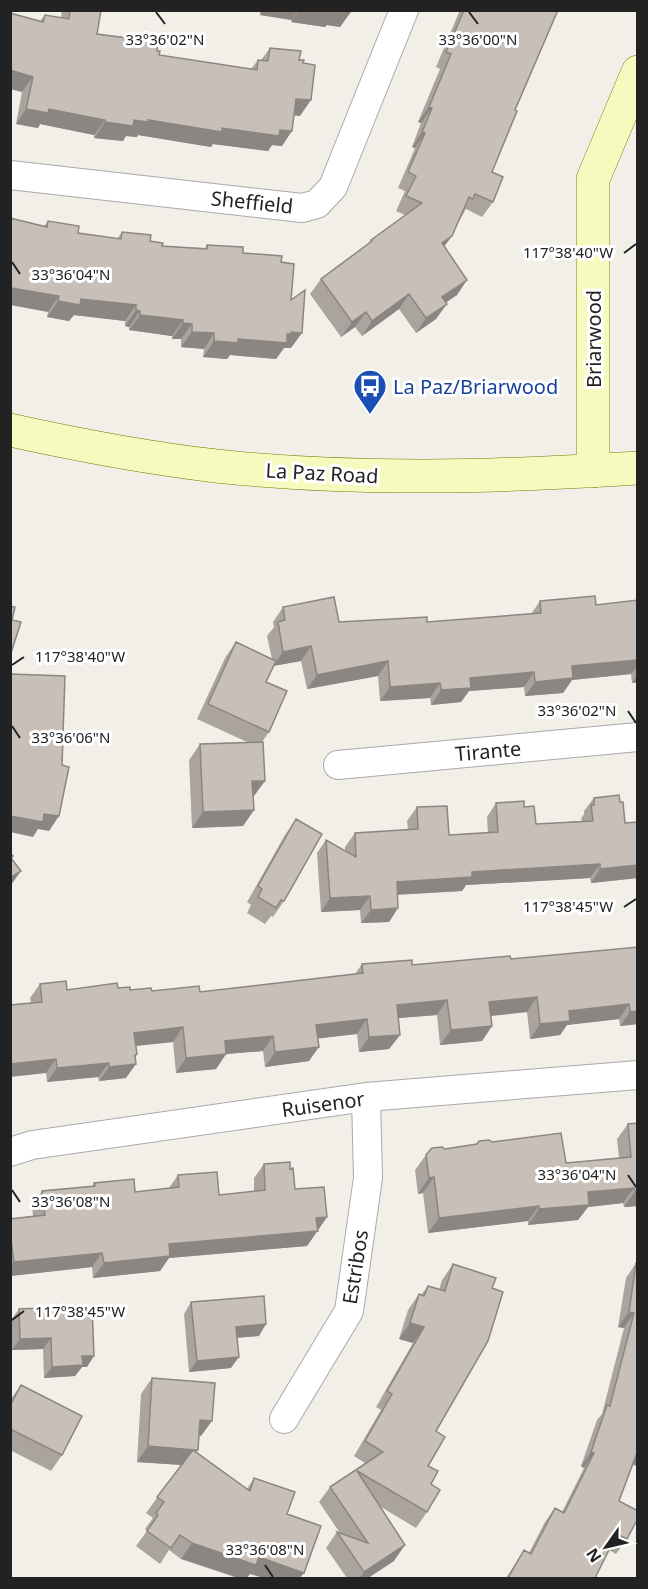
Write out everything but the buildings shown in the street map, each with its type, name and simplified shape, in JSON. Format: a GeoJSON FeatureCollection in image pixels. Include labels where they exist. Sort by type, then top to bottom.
{"type":"FeatureCollection","features":[{"type":"Feature","properties":{"kind":"main road","name":"Briarwood"},"geometry":{"type":"LineString","coordinates":[[593,471],[593,180],[638,72]]}},
{"type":"Feature","properties":{"kind":"main road","name":"La Paz Road"},"geometry":{"type":"LineString","coordinates":[[10,430],[156,458],[273,471],[367,476],[451,477],[638,468]]}},
{"type":"Feature","properties":{"kind":"street","name":"Sheffield"},"geometry":{"type":"LineString","coordinates":[[10,175],[302,208],[317,204],[333,187],[404,10]]}},
{"type":"Feature","properties":{"kind":"street","name":"Tirante"},"geometry":{"type":"LineString","coordinates":[[338,765],[638,737]]}},
{"type":"Feature","properties":{"kind":"street","name":"Ruisenor"},"geometry":{"type":"LineString","coordinates":[[10,1152],[32,1145],[366,1097],[638,1076]]}},
{"type":"Feature","properties":{"kind":"street","name":"Estribos"},"geometry":{"type":"LineString","coordinates":[[284,1419],[349,1311],[368,1178],[366,1097]]}},
{"type":"Feature","properties":{"kind":"place","name":"La Paz/Briarwood"},"geometry":{"type":"Point","coordinates":[370,415]}}]}
